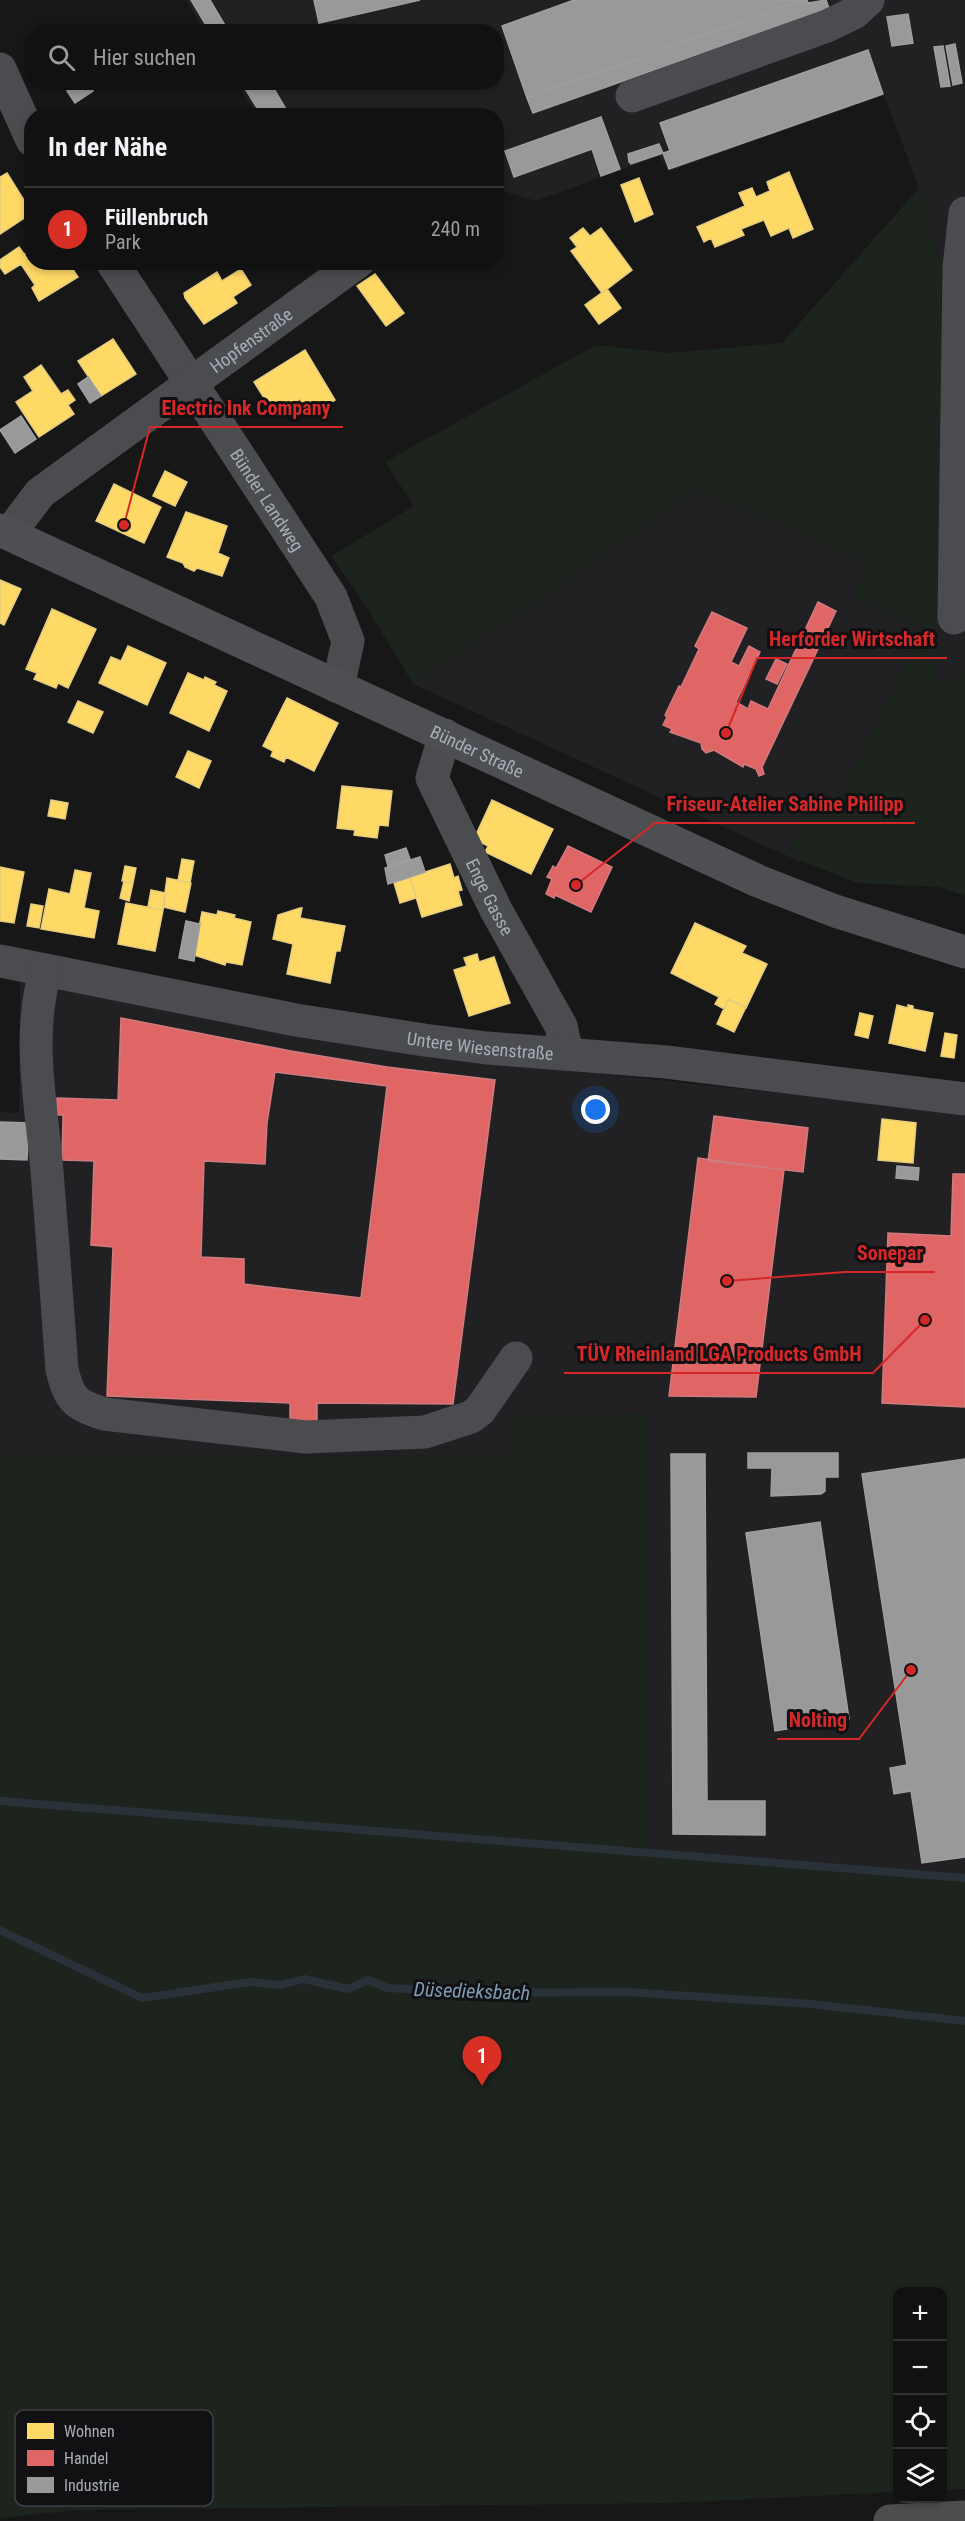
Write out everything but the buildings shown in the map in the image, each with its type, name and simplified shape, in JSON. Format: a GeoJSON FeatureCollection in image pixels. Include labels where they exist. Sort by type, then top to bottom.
{"type":"FeatureCollection","features":[{"type":"Feature","properties":{"kind":"highway"},"geometry":{"type":"LineString","coordinates":[[891,2521],[965,2517]]}},
{"type":"Feature","properties":{"kind":"main road","name":"Bünder Straße"},"geometry":{"type":"LineString","coordinates":[[4,532],[758,881],[835,911],[965,952]]}},
{"type":"Feature","properties":{"kind":"street"},"geometry":{"type":"LineString","coordinates":[[632,96],[827,26],[854,13],[868,0]]}},
{"type":"Feature","properties":{"kind":"street"},"geometry":{"type":"LineString","coordinates":[[0,69],[24,122]]}},
{"type":"Feature","properties":{"kind":"street"},"geometry":{"type":"LineString","coordinates":[[954,618],[959,267],[964,217]]}},
{"type":"Feature","properties":{"kind":"street","name":"Bünder Landweg"},"geometry":{"type":"LineString","coordinates":[[117,270],[331,597],[348,640],[338,687]]}},
{"type":"Feature","properties":{"kind":"street","name":"Hopfenstraße"},"geometry":{"type":"LineString","coordinates":[[4,532],[40,493],[347,270]]}},
{"type":"Feature","properties":{"kind":"street","name":"Enge Gasse"},"geometry":{"type":"LineString","coordinates":[[445,735],[432,778],[496,910],[561,1026],[567,1054]]}},
{"type":"Feature","properties":{"kind":"street","name":"Untere Wiesenstraße"},"geometry":{"type":"LineString","coordinates":[[0,961],[296,1020],[456,1044],[666,1062],[965,1099]]}},
{"type":"Feature","properties":{"kind":"street"},"geometry":{"type":"LineString","coordinates":[[46,970],[40,989],[37,1016],[37,1075],[46,1158],[62,1370],[66,1384],[78,1405],[104,1414],[284,1435],[326,1437],[425,1432],[471,1417],[480,1410],[516,1358]]}},
{"type":"Feature","properties":{"kind":"shaded area"},"geometry":{"type":"Polygon","coordinates":[[[186,0],[965,0],[965,673],[943,684],[935,685],[939,618],[942,269],[919,188],[884,95],[669,171],[659,156],[536,201],[504,191],[504,108],[253,108],[241,90],[504,90],[504,24],[201,24],[186,0]]]}},
{"type":"Feature","properties":{"kind":"shaded area"},"geometry":{"type":"Polygon","coordinates":[[[919,188],[942,269],[939,618],[935,684],[943,684],[965,673],[965,896],[939,887],[858,883],[787,856],[810,803],[842,791],[923,628],[852,597],[865,561],[696,489],[535,603],[413,684],[364,603],[331,556],[414,506],[385,462],[596,345],[668,353],[782,343],[919,188]]]}},
{"type":"Feature","properties":{"kind":"shaded area"},"geometry":{"type":"Polygon","coordinates":[[[696,489],[865,561],[852,597],[923,627],[842,791],[810,803],[787,856],[413,684],[535,603],[696,489]]]}},
{"type":"Feature","properties":{"kind":"shaded area"},"geometry":{"type":"Polygon","coordinates":[[[20,981],[572,1071],[848,1100],[965,1116],[965,1881],[646,1856],[649,1413],[509,1415],[516,1456],[0,1455],[0,1112],[19,1113],[20,981]]]}},
{"type":"Feature","properties":{"kind":"shaded area"},"geometry":{"type":"Polygon","coordinates":[[[650,1413],[647,1856],[965,1881],[965,2489],[947,2490],[947,2287],[893,2287],[893,2492],[668,2503],[78,2510],[0,2518],[0,1455],[515,1456],[509,1415],[650,1413]]]}},
{"type":"Feature","properties":{"kind":"waterway"},"geometry":{"type":"LineString","coordinates":[[0,1801],[965,1878]]}},
{"type":"Feature","properties":{"kind":"waterway","name":"Düsedieksbach"},"geometry":{"type":"LineString","coordinates":[[0,1930],[142,1998],[250,1982],[281,1985],[304,1979],[348,1989],[369,1980],[387,1988],[490,1993],[628,1992],[811,2004],[965,2021]]}},
{"type":"Feature","properties":{"kind":"place","name":"Electric Ink Company"},"geometry":{"type":"Point","coordinates":[124,525]}},
{"type":"Feature","properties":{"kind":"place","name":"Herforder Wirtschaft"},"geometry":{"type":"Point","coordinates":[726,733]}},
{"type":"Feature","properties":{"kind":"place","name":"Friseur-Atelier Sabine Philipp"},"geometry":{"type":"Point","coordinates":[576,885]}},
{"type":"Feature","properties":{"kind":"place","name":"Sonepar"},"geometry":{"type":"Point","coordinates":[727,1281]}},
{"type":"Feature","properties":{"kind":"place","name":"TÜV Rheinland LGA Products GmbH"},"geometry":{"type":"Point","coordinates":[925,1320]}},
{"type":"Feature","properties":{"kind":"place","name":"Nolting"},"geometry":{"type":"Point","coordinates":[911,1670]}},
{"type":"Feature","properties":{"kind":"place","name":"Füllenbruch"},"geometry":{"type":"Point","coordinates":[482,2086]}}]}
